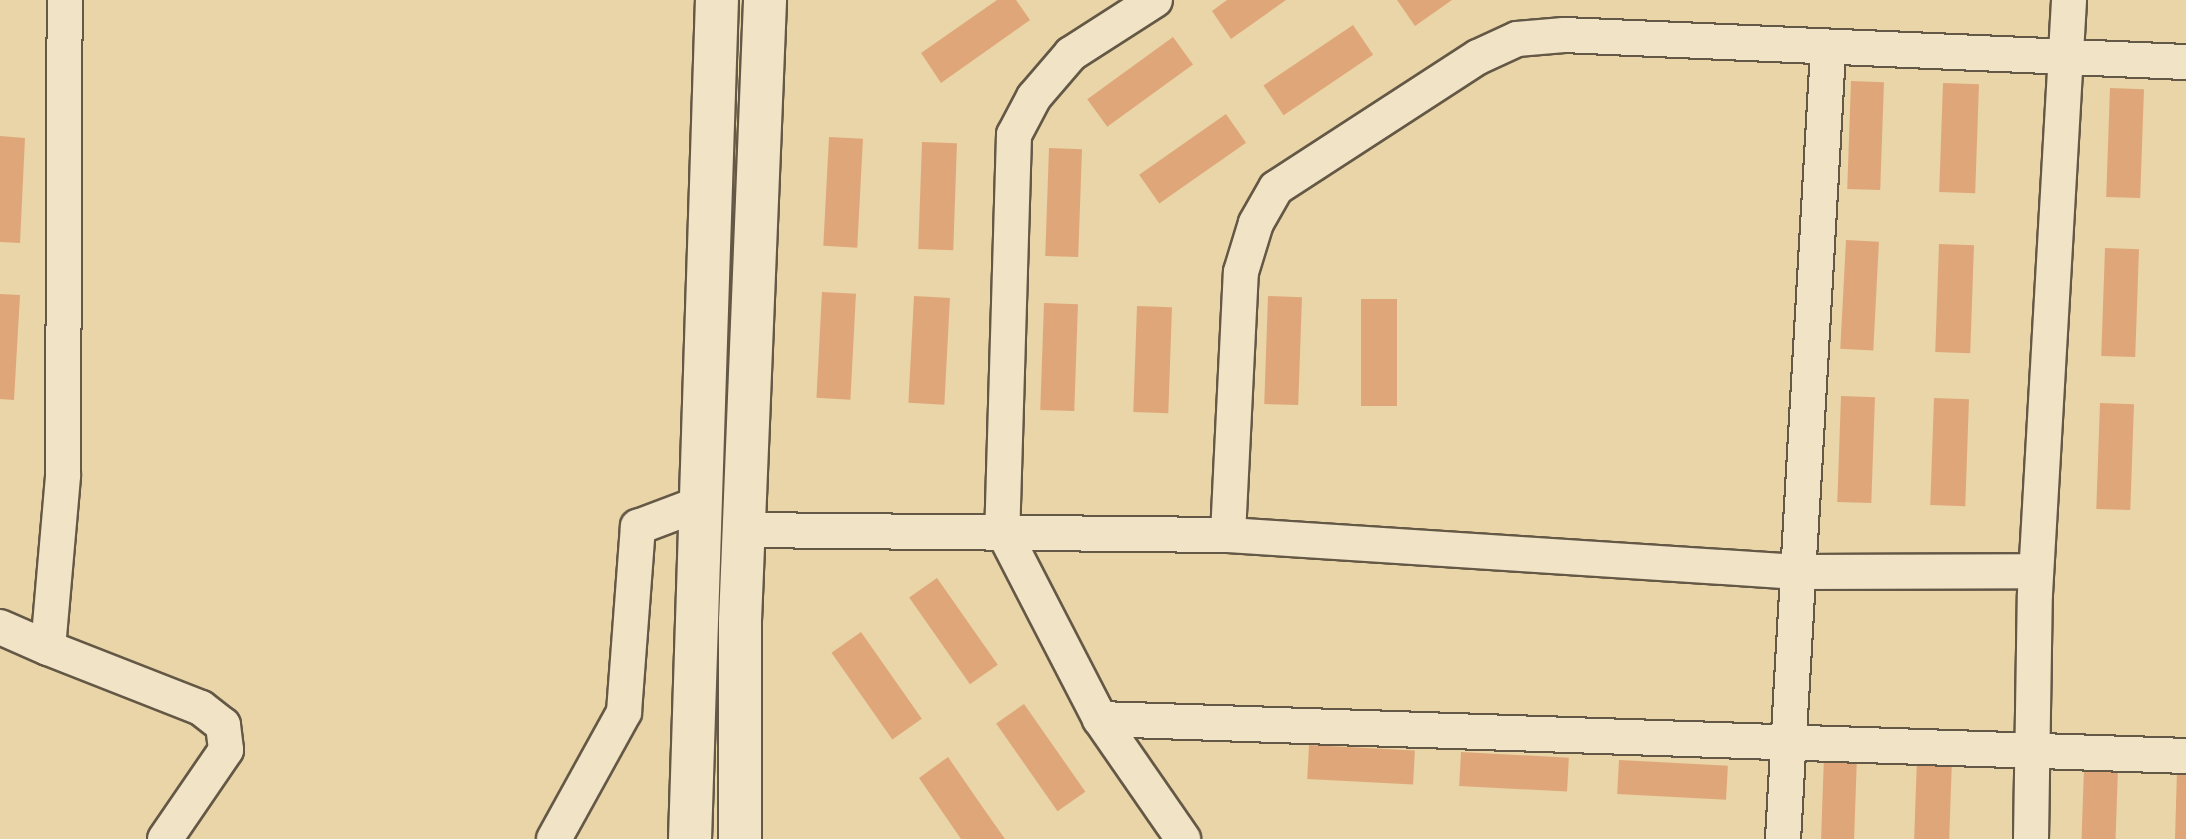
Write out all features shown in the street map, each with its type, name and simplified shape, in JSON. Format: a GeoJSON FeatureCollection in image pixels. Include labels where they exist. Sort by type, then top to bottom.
{"type":"FeatureCollection","features":[{"type":"Feature","properties":{"kind":"street"},"geometry":{"type":"LineString","coordinates":[[48,648],[63,475],[65,0]]}},
{"type":"Feature","properties":{"kind":"street"},"geometry":{"type":"LineString","coordinates":[[690,839],[717,0]]}},
{"type":"Feature","properties":{"kind":"street"},"geometry":{"type":"LineString","coordinates":[[1155,0],[1071,54],[1034,97],[1014,135],[1002,529],[1100,719],[1183,839]]}},
{"type":"Feature","properties":{"kind":"street"},"geometry":{"type":"LineString","coordinates":[[2031,839],[2036,571],[2069,0]]}},
{"type":"Feature","properties":{"kind":"street"},"geometry":{"type":"LineString","coordinates":[[740,839],[740,621],[747,530],[770,3]]}},
{"type":"Feature","properties":{"kind":"street"},"geometry":{"type":"LineString","coordinates":[[1228,535],[1241,272],[1256,223],[1276,188],[1478,57],[1517,39],[1564,35],[1828,51],[2186,62]]}},
{"type":"Feature","properties":{"kind":"street"},"geometry":{"type":"LineString","coordinates":[[1783,839],[1828,51]]}},
{"type":"Feature","properties":{"kind":"street"},"geometry":{"type":"LineString","coordinates":[[554,839],[624,712],[638,527],[699,504]]}},
{"type":"Feature","properties":{"kind":"street"},"geometry":{"type":"LineString","coordinates":[[747,530],[1002,529],[1228,535],[1798,572],[2036,571]]}},
{"type":"Feature","properties":{"kind":"street"},"geometry":{"type":"LineString","coordinates":[[0,627],[201,708],[223,725],[226,750],[181,809],[165,839]]}},
{"type":"Feature","properties":{"kind":"street"},"geometry":{"type":"LineString","coordinates":[[1100,719],[2186,756]]}},
{"type":"Feature","properties":{"kind":"building"},"geometry":{"type":"Polygon","coordinates":[[[997,0],[1016,0],[1030,20],[941,83],[921,53],[997,0]]]}},
{"type":"Feature","properties":{"kind":"building"},"geometry":{"type":"Polygon","coordinates":[[[1227,0],[1286,0],[1231,39],[1212,11],[1227,0]]]}},
{"type":"Feature","properties":{"kind":"building"},"geometry":{"type":"Polygon","coordinates":[[[1397,0],[1452,0],[1415,26],[1397,0]]]}},
{"type":"Feature","properties":{"kind":"building"},"geometry":{"type":"Polygon","coordinates":[[[1353,25],[1373,55],[1284,115],[1263,85],[1353,25]]]}},
{"type":"Feature","properties":{"kind":"building"},"geometry":{"type":"Polygon","coordinates":[[[1173,37],[1193,65],[1107,127],[1087,99],[1173,37]]]}},
{"type":"Feature","properties":{"kind":"building"},"geometry":{"type":"Polygon","coordinates":[[[1851,81],[1884,82],[1880,190],[1847,189],[1851,81]]]}},
{"type":"Feature","properties":{"kind":"building"},"geometry":{"type":"Polygon","coordinates":[[[1943,83],[1979,84],[1975,193],[1939,192],[1943,83]]]}},
{"type":"Feature","properties":{"kind":"building"},"geometry":{"type":"Polygon","coordinates":[[[2110,88],[2144,89],[2140,198],[2106,197],[2110,88]]]}},
{"type":"Feature","properties":{"kind":"building"},"geometry":{"type":"Polygon","coordinates":[[[1226,114],[1246,143],[1159,203],[1139,175],[1226,114]]]}},
{"type":"Feature","properties":{"kind":"building"},"geometry":{"type":"Polygon","coordinates":[[[0,136],[25,138],[20,243],[0,242],[0,136]]]}},
{"type":"Feature","properties":{"kind":"building"},"geometry":{"type":"Polygon","coordinates":[[[829,137],[863,139],[857,248],[823,246],[829,137]]]}},
{"type":"Feature","properties":{"kind":"building"},"geometry":{"type":"Polygon","coordinates":[[[922,142],[957,143],[953,250],[918,249],[922,142]]]}},
{"type":"Feature","properties":{"kind":"building"},"geometry":{"type":"Polygon","coordinates":[[[1049,148],[1082,149],[1078,257],[1045,256],[1049,148]]]}},
{"type":"Feature","properties":{"kind":"building"},"geometry":{"type":"Polygon","coordinates":[[[1846,240],[1879,242],[1873,351],[1840,349],[1846,240]]]}},
{"type":"Feature","properties":{"kind":"building"},"geometry":{"type":"Polygon","coordinates":[[[1939,244],[1974,245],[1970,353],[1935,352],[1939,244]]]}},
{"type":"Feature","properties":{"kind":"building"},"geometry":{"type":"Polygon","coordinates":[[[2105,248],[2139,249],[2135,357],[2101,356],[2105,248]]]}},
{"type":"Feature","properties":{"kind":"building"},"geometry":{"type":"Polygon","coordinates":[[[822,292],[856,294],[850,400],[816,398],[822,292]]]}},
{"type":"Feature","properties":{"kind":"building"},"geometry":{"type":"Polygon","coordinates":[[[0,294],[20,295],[14,400],[0,399],[0,294]]]}},
{"type":"Feature","properties":{"kind":"building"},"geometry":{"type":"Polygon","coordinates":[[[914,296],[950,298],[944,405],[908,403],[914,296]]]}},
{"type":"Feature","properties":{"kind":"building"},"geometry":{"type":"Polygon","coordinates":[[[1268,296],[1302,297],[1298,405],[1264,404],[1268,296]]]}},
{"type":"Feature","properties":{"kind":"building"},"geometry":{"type":"Polygon","coordinates":[[[1361,299],[1397,299],[1397,406],[1361,406],[1361,299]]]}},
{"type":"Feature","properties":{"kind":"building"},"geometry":{"type":"Polygon","coordinates":[[[1044,303],[1078,304],[1074,411],[1040,410],[1044,303]]]}},
{"type":"Feature","properties":{"kind":"building"},"geometry":{"type":"Polygon","coordinates":[[[1137,306],[1172,307],[1168,413],[1133,412],[1137,306]]]}},
{"type":"Feature","properties":{"kind":"building"},"geometry":{"type":"Polygon","coordinates":[[[1841,396],[1875,397],[1871,503],[1837,502],[1841,396]]]}},
{"type":"Feature","properties":{"kind":"building"},"geometry":{"type":"Polygon","coordinates":[[[1934,398],[1969,399],[1965,506],[1930,505],[1934,398]]]}},
{"type":"Feature","properties":{"kind":"building"},"geometry":{"type":"Polygon","coordinates":[[[2100,403],[2134,404],[2130,510],[2096,509],[2100,403]]]}},
{"type":"Feature","properties":{"kind":"building"},"geometry":{"type":"Polygon","coordinates":[[[937,578],[998,665],[970,684],[909,598],[937,578]]]}},
{"type":"Feature","properties":{"kind":"building"},"geometry":{"type":"Polygon","coordinates":[[[861,632],[922,719],[892,739],[832,653],[861,632]]]}},
{"type":"Feature","properties":{"kind":"building"},"geometry":{"type":"Polygon","coordinates":[[[1024,704],[1085,792],[1058,811],[996,724],[1024,704]]]}},
{"type":"Feature","properties":{"kind":"building"},"geometry":{"type":"Polygon","coordinates":[[[1309,745],[1415,751],[1413,785],[1307,779],[1309,745]]]}},
{"type":"Feature","properties":{"kind":"building"},"geometry":{"type":"Polygon","coordinates":[[[1461,752],[1569,758],[1567,792],[1459,786],[1461,752]]]}},
{"type":"Feature","properties":{"kind":"building"},"geometry":{"type":"Polygon","coordinates":[[[1824,755],[1857,756],[1854,839],[1821,839],[1824,755]]]}},
{"type":"Feature","properties":{"kind":"building"},"geometry":{"type":"Polygon","coordinates":[[[948,757],[1005,839],[961,839],[919,778],[948,757]]]}},
{"type":"Feature","properties":{"kind":"building"},"geometry":{"type":"Polygon","coordinates":[[[1917,758],[1952,759],[1949,839],[1914,839],[1917,758]]]}},
{"type":"Feature","properties":{"kind":"building"},"geometry":{"type":"Polygon","coordinates":[[[1619,760],[1728,766],[1726,800],[1617,794],[1619,760]]]}},
{"type":"Feature","properties":{"kind":"building"},"geometry":{"type":"Polygon","coordinates":[[[2084,768],[2118,769],[2116,839],[2082,839],[2084,768]]]}},
{"type":"Feature","properties":{"kind":"building"},"geometry":{"type":"Polygon","coordinates":[[[2177,771],[2186,771],[2186,839],[2175,839],[2177,771]]]}}]}
